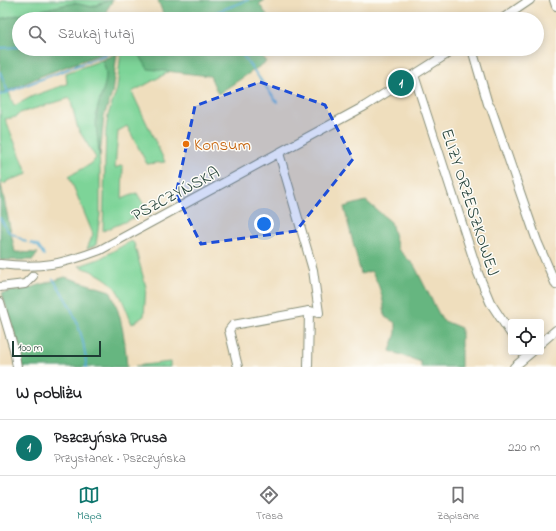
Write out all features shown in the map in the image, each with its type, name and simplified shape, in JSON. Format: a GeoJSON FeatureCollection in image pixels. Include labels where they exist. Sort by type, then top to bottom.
{"type":"FeatureCollection","features":[{"type":"Feature","properties":{"kind":"street"},"geometry":{"type":"LineString","coordinates":[[512,12],[530,0]]}},
{"type":"Feature","properties":{"kind":"street"},"geometry":{"type":"LineString","coordinates":[[554,0],[556,6]]}},
{"type":"Feature","properties":{"kind":"street","name":"PSZCZYŃSKA"},"geometry":{"type":"LineString","coordinates":[[0,264],[18,266],[52,265],[69,261],[100,250],[365,106],[444,56]]}},
{"type":"Feature","properties":{"kind":"street"},"geometry":{"type":"LineString","coordinates":[[474,56],[488,104],[491,108],[537,241],[556,285]]}},
{"type":"Feature","properties":{"kind":"street","name":"ELIZY ORZESZKOWEJ"},"geometry":{"type":"LineString","coordinates":[[414,75],[478,273],[490,302],[508,329]]}},
{"type":"Feature","properties":{"kind":"street"},"geometry":{"type":"LineString","coordinates":[[238,367],[229,330],[233,325],[309,312],[319,313],[313,270],[279,153]]}},
{"type":"Feature","properties":{"kind":"street"},"geometry":{"type":"LineString","coordinates":[[0,287],[24,284],[33,276]]}},
{"type":"Feature","properties":{"kind":"street"},"geometry":{"type":"LineString","coordinates":[[0,302],[14,349],[17,367]]}},
{"type":"Feature","properties":{"kind":"street"},"geometry":{"type":"LineString","coordinates":[[308,367],[309,312]]}},
{"type":"Feature","properties":{"kind":"street"},"geometry":{"type":"LineString","coordinates":[[544,340],[556,330]]}},
{"type":"Feature","properties":{"kind":"street"},"geometry":{"type":"LineString","coordinates":[[514,367],[527,355]]}},
{"type":"Feature","properties":{"kind":"highlighted area"},"geometry":{"type":"Polygon","coordinates":[[[260,82],[325,105],[353,159],[296,231],[201,244],[176,194],[195,106],[260,82]]]}},
{"type":"Feature","properties":{"kind":"green space"},"geometry":{"type":"Polygon","coordinates":[[[5,0],[110,0],[92,7],[74,3],[32,12],[12,12],[12,16],[0,19],[0,2],[5,0]]]}},
{"type":"Feature","properties":{"kind":"green space"},"geometry":{"type":"Polygon","coordinates":[[[113,0],[107,12],[32,12],[74,3],[92,7],[113,0]]]}},
{"type":"Feature","properties":{"kind":"green space"},"geometry":{"type":"Polygon","coordinates":[[[158,0],[265,0],[259,4],[265,12],[162,12],[158,0]]]}},
{"type":"Feature","properties":{"kind":"green space"},"geometry":{"type":"Polygon","coordinates":[[[12,16],[12,56],[95,56],[46,74],[0,94],[0,19],[12,16]]]}},
{"type":"Feature","properties":{"kind":"green space"},"geometry":{"type":"Polygon","coordinates":[[[111,56],[117,56],[112,94],[104,116],[100,156],[96,117],[98,105],[106,80],[105,67],[102,60],[111,56]]]}},
{"type":"Feature","properties":{"kind":"green space"},"geometry":{"type":"Polygon","coordinates":[[[120,56],[150,56],[152,61],[169,72],[132,92],[165,162],[147,164],[127,126],[118,131],[115,168],[123,165],[122,199],[137,193],[148,212],[103,231],[106,130],[108,115],[117,89],[120,56]]]}},
{"type":"Feature","properties":{"kind":"green space"},"geometry":{"type":"Polygon","coordinates":[[[140,56],[262,56],[266,62],[218,94],[210,76],[148,69],[140,56]]]}},
{"type":"Feature","properties":{"kind":"green space"},"geometry":{"type":"Polygon","coordinates":[[[102,60],[107,70],[106,81],[96,113],[100,170],[100,215],[96,245],[87,249],[93,234],[69,176],[91,164],[96,158],[78,129],[70,98],[20,113],[16,117],[5,119],[28,174],[1,184],[0,94],[8,90],[14,106],[33,96],[67,84],[66,73],[102,60]]]}},
{"type":"Feature","properties":{"kind":"green space"},"geometry":{"type":"Polygon","coordinates":[[[0,180],[15,252],[38,253],[33,260],[0,260],[0,180]]]}},
{"type":"Feature","properties":{"kind":"green space"},"geometry":{"type":"Polygon","coordinates":[[[366,201],[391,222],[398,249],[414,265],[442,320],[461,328],[461,367],[421,367],[421,362],[390,351],[396,333],[396,323],[385,317],[381,293],[377,281],[371,271],[361,274],[344,207],[366,201]]]}},
{"type":"Feature","properties":{"kind":"green space"},"geometry":{"type":"Polygon","coordinates":[[[131,241],[134,243],[146,287],[144,316],[132,324],[123,302],[114,287],[101,276],[79,266],[99,259],[131,241]]]}},
{"type":"Feature","properties":{"kind":"green space"},"geometry":{"type":"Polygon","coordinates":[[[65,277],[110,291],[122,328],[127,367],[22,367],[19,347],[2,293],[30,288],[65,277]]]}},
{"type":"Feature","properties":{"kind":"green space"},"geometry":{"type":"Polygon","coordinates":[[[170,362],[170,367],[135,367],[135,366],[170,362]]]}},
{"type":"Feature","properties":{"kind":"waterway"},"geometry":{"type":"LineString","coordinates":[[216,12],[248,0]]}},
{"type":"Feature","properties":{"kind":"waterway"},"geometry":{"type":"LineString","coordinates":[[0,48],[12,47]]}},
{"type":"Feature","properties":{"kind":"waterway"},"geometry":{"type":"LineString","coordinates":[[0,95],[102,56]]}},
{"type":"Feature","properties":{"kind":"waterway"},"geometry":{"type":"LineString","coordinates":[[243,56],[277,102]]}},
{"type":"Feature","properties":{"kind":"waterway"},"geometry":{"type":"LineString","coordinates":[[0,72],[8,92]]}},
{"type":"Feature","properties":{"kind":"waterway"},"geometry":{"type":"LineString","coordinates":[[0,218],[8,231],[26,242]]}},
{"type":"Feature","properties":{"kind":"waterway"},"geometry":{"type":"LineString","coordinates":[[31,243],[38,246],[44,255]]}},
{"type":"Feature","properties":{"kind":"waterway"},"geometry":{"type":"LineString","coordinates":[[53,279],[66,299],[76,321],[83,344],[86,367]]}},
{"type":"Feature","properties":{"kind":"place","name":"Pszczyńska Prusa"},"geometry":{"type":"Point","coordinates":[401,83]}},
{"type":"Feature","properties":{"kind":"place","name":"Konsum"},"geometry":{"type":"Point","coordinates":[186,144]}}]}
